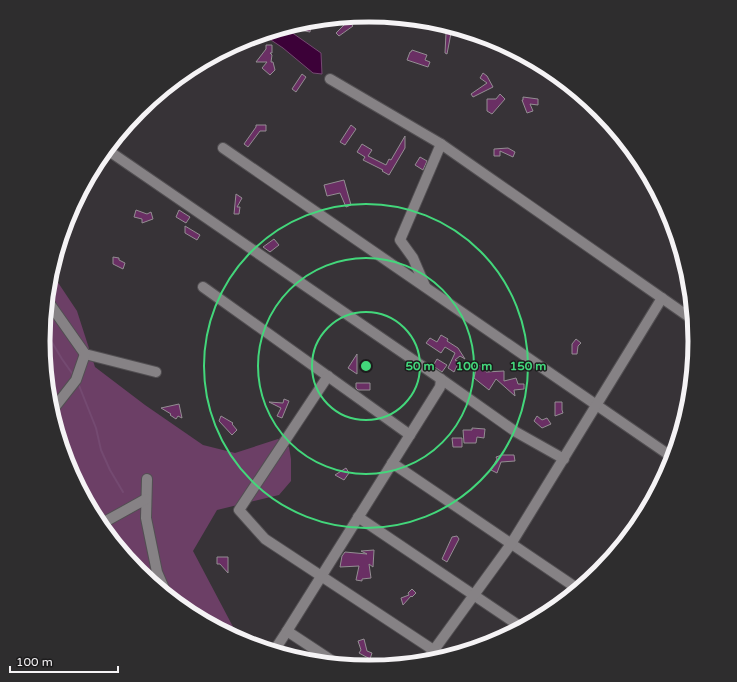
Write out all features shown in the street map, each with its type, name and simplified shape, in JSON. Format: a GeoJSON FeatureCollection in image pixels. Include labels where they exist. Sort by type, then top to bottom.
{"type":"FeatureCollection","features":[{"type":"Feature","properties":{"kind":"street"},"geometry":{"type":"LineString","coordinates":[[330,78],[441,144],[686,314]]}},
{"type":"Feature","properties":{"kind":"street"},"geometry":{"type":"LineString","coordinates":[[425,286],[413,258],[400,240],[441,144]]}},
{"type":"Feature","properties":{"kind":"street"},"geometry":{"type":"LineString","coordinates":[[223,148],[667,454]]}},
{"type":"Feature","properties":{"kind":"street"},"geometry":{"type":"LineString","coordinates":[[111,153],[516,432],[564,459]]}},
{"type":"Feature","properties":{"kind":"street"},"geometry":{"type":"LineString","coordinates":[[203,287],[410,435]]}},
{"type":"Feature","properties":{"kind":"street"},"geometry":{"type":"LineString","coordinates":[[432,654],[511,544],[662,298]]}},
{"type":"Feature","properties":{"kind":"street"},"geometry":{"type":"LineString","coordinates":[[51,306],[85,354],[156,372]]}},
{"type":"Feature","properties":{"kind":"street"},"geometry":{"type":"LineString","coordinates":[[56,405],[76,380],[85,354]]}},
{"type":"Feature","properties":{"kind":"street"},"geometry":{"type":"LineString","coordinates":[[328,376],[239,510],[265,539],[437,653]]}},
{"type":"Feature","properties":{"kind":"street"},"geometry":{"type":"LineString","coordinates":[[277,646],[440,387],[441,379]]}},
{"type":"Feature","properties":{"kind":"street"},"geometry":{"type":"LineString","coordinates":[[392,463],[573,586]]}},
{"type":"Feature","properties":{"kind":"street"},"geometry":{"type":"LineString","coordinates":[[147,478],[146,518],[157,572],[162,585]]}},
{"type":"Feature","properties":{"kind":"street"},"geometry":{"type":"LineString","coordinates":[[106,522],[146,499]]}},
{"type":"Feature","properties":{"kind":"street"},"geometry":{"type":"LineString","coordinates":[[358,517],[516,624]]}},
{"type":"Feature","properties":{"kind":"street"},"geometry":{"type":"LineString","coordinates":[[287,632],[326,657]]}},
{"type":"Feature","properties":{"kind":"shaded area"},"geometry":{"type":"Polygon","coordinates":[[[291,32],[321,53],[322,74],[313,73],[283,48],[268,38],[291,32]]]}},
{"type":"Feature","properties":{"kind":"shaded area"},"geometry":{"type":"Polygon","coordinates":[[[56,279],[77,311],[95,367],[145,405],[203,445],[235,453],[278,439],[289,447],[291,459],[291,481],[279,495],[217,510],[193,551],[235,631],[191,606],[158,581],[143,567],[115,535],[103,518],[82,482],[66,444],[60,424],[52,383],[50,362],[50,320],[56,279]]]}},
{"type":"Feature","properties":{"kind":"building"},"geometry":{"type":"Polygon","coordinates":[[[346,23],[350,23],[353,26],[339,36],[336,33],[346,23]]]}},
{"type":"Feature","properties":{"kind":"building"},"geometry":{"type":"Polygon","coordinates":[[[311,27],[310,32],[298,30],[311,27]]]}},
{"type":"Feature","properties":{"kind":"building"},"geometry":{"type":"Polygon","coordinates":[[[446,33],[451,33],[447,54],[445,53],[446,33]]]}},
{"type":"Feature","properties":{"kind":"building"},"geometry":{"type":"Polygon","coordinates":[[[266,45],[272,45],[272,53],[270,53],[272,55],[271,62],[273,62],[275,70],[270,75],[262,68],[267,62],[256,62],[266,49],[266,45]]]}},
{"type":"Feature","properties":{"kind":"building"},"geometry":{"type":"Polygon","coordinates":[[[412,50],[427,55],[425,60],[430,62],[428,67],[407,60],[412,50]]]}},
{"type":"Feature","properties":{"kind":"building"},"geometry":{"type":"Polygon","coordinates":[[[483,73],[487,76],[493,87],[473,97],[471,94],[487,83],[480,78],[483,73]]]}},
{"type":"Feature","properties":{"kind":"building"},"geometry":{"type":"Polygon","coordinates":[[[302,74],[306,77],[296,92],[292,89],[302,74]]]}},
{"type":"Feature","properties":{"kind":"building"},"geometry":{"type":"Polygon","coordinates":[[[500,94],[505,99],[492,114],[487,111],[487,99],[496,99],[500,94]]]}},
{"type":"Feature","properties":{"kind":"building"},"geometry":{"type":"Polygon","coordinates":[[[523,97],[538,99],[538,105],[530,104],[533,111],[527,113],[522,100],[523,97]]]}},
{"type":"Feature","properties":{"kind":"building"},"geometry":{"type":"Polygon","coordinates":[[[256,125],[266,125],[266,131],[260,131],[248,147],[244,144],[256,125]]]}},
{"type":"Feature","properties":{"kind":"building"},"geometry":{"type":"Polygon","coordinates":[[[351,125],[356,129],[345,145],[340,142],[351,125]]]}},
{"type":"Feature","properties":{"kind":"building"},"geometry":{"type":"Polygon","coordinates":[[[405,136],[405,148],[389,175],[382,171],[383,170],[363,160],[365,157],[357,152],[362,144],[372,150],[368,156],[386,165],[389,159],[391,160],[405,136]]]}},
{"type":"Feature","properties":{"kind":"building"},"geometry":{"type":"Polygon","coordinates":[[[508,148],[515,152],[513,157],[500,151],[500,156],[494,156],[494,149],[508,148]]]}},
{"type":"Feature","properties":{"kind":"building"},"geometry":{"type":"Polygon","coordinates":[[[420,157],[427,161],[423,170],[415,165],[420,157]]]}},
{"type":"Feature","properties":{"kind":"building"},"geometry":{"type":"Polygon","coordinates":[[[344,180],[351,205],[346,207],[340,193],[327,196],[324,185],[344,180]]]}},
{"type":"Feature","properties":{"kind":"building"},"geometry":{"type":"Polygon","coordinates":[[[236,194],[242,198],[237,207],[240,207],[239,214],[234,214],[236,194]]]}},
{"type":"Feature","properties":{"kind":"building"},"geometry":{"type":"Polygon","coordinates":[[[136,210],[147,214],[151,212],[153,219],[142,223],[142,219],[134,217],[136,210]]]}},
{"type":"Feature","properties":{"kind":"building"},"geometry":{"type":"Polygon","coordinates":[[[179,210],[190,217],[186,223],[176,217],[179,210]]]}},
{"type":"Feature","properties":{"kind":"building"},"geometry":{"type":"Polygon","coordinates":[[[185,226],[200,235],[197,240],[185,233],[185,226]]]}},
{"type":"Feature","properties":{"kind":"building"},"geometry":{"type":"Polygon","coordinates":[[[274,239],[279,245],[270,252],[263,247],[274,239]]]}},
{"type":"Feature","properties":{"kind":"building"},"geometry":{"type":"Polygon","coordinates":[[[113,257],[119,258],[119,260],[125,263],[123,269],[113,264],[113,257]]]}},
{"type":"Feature","properties":{"kind":"building"},"geometry":{"type":"Polygon","coordinates":[[[441,335],[458,348],[465,359],[460,356],[455,360],[459,362],[454,372],[448,368],[455,353],[445,347],[441,353],[426,343],[430,338],[437,342],[441,335]]]}},
{"type":"Feature","properties":{"kind":"building"},"geometry":{"type":"Polygon","coordinates":[[[576,339],[581,343],[578,346],[577,354],[572,354],[572,344],[576,339]]]}},
{"type":"Feature","properties":{"kind":"building"},"geometry":{"type":"Polygon","coordinates":[[[357,354],[357,374],[348,368],[357,354]]]}},
{"type":"Feature","properties":{"kind":"building"},"geometry":{"type":"Polygon","coordinates":[[[437,359],[447,365],[442,372],[433,366],[437,359]]]}},
{"type":"Feature","properties":{"kind":"building"},"geometry":{"type":"Polygon","coordinates":[[[477,365],[487,368],[486,372],[504,371],[504,381],[516,378],[518,384],[524,384],[524,389],[514,390],[515,396],[496,379],[489,390],[474,378],[477,365]]]}},
{"type":"Feature","properties":{"kind":"building"},"geometry":{"type":"Polygon","coordinates":[[[356,383],[370,383],[370,390],[358,390],[356,388],[356,383]]]}},
{"type":"Feature","properties":{"kind":"building"},"geometry":{"type":"Polygon","coordinates":[[[284,399],[289,401],[282,418],[277,416],[281,408],[269,402],[283,403],[284,399]]]}},
{"type":"Feature","properties":{"kind":"building"},"geometry":{"type":"Polygon","coordinates":[[[555,402],[562,402],[563,413],[555,416],[555,402]]]}},
{"type":"Feature","properties":{"kind":"building"},"geometry":{"type":"Polygon","coordinates":[[[179,404],[182,418],[178,416],[176,419],[161,408],[179,404]]]}},
{"type":"Feature","properties":{"kind":"building"},"geometry":{"type":"Polygon","coordinates":[[[221,416],[233,423],[232,424],[237,430],[232,435],[219,421],[221,416]]]}},
{"type":"Feature","properties":{"kind":"building"},"geometry":{"type":"Polygon","coordinates":[[[537,416],[542,420],[547,418],[551,424],[542,428],[534,421],[537,416]]]}},
{"type":"Feature","properties":{"kind":"building"},"geometry":{"type":"Polygon","coordinates":[[[472,428],[485,429],[484,438],[477,437],[476,443],[464,443],[463,430],[472,430],[472,428]]]}},
{"type":"Feature","properties":{"kind":"building"},"geometry":{"type":"Polygon","coordinates":[[[452,438],[462,438],[462,447],[453,447],[452,438]]]}},
{"type":"Feature","properties":{"kind":"building"},"geometry":{"type":"Polygon","coordinates":[[[502,455],[514,455],[515,461],[501,462],[497,473],[491,470],[497,459],[496,457],[502,455]]]}},
{"type":"Feature","properties":{"kind":"building"},"geometry":{"type":"Polygon","coordinates":[[[346,468],[349,473],[344,480],[335,475],[346,468]]]}},
{"type":"Feature","properties":{"kind":"building"},"geometry":{"type":"Polygon","coordinates":[[[457,536],[459,539],[447,562],[442,559],[452,537],[457,536]]]}},
{"type":"Feature","properties":{"kind":"building"},"geometry":{"type":"Polygon","coordinates":[[[374,550],[373,567],[369,564],[371,578],[362,579],[362,581],[356,580],[359,566],[340,567],[342,556],[345,552],[367,554],[361,551],[374,550]]]}},
{"type":"Feature","properties":{"kind":"building"},"geometry":{"type":"Polygon","coordinates":[[[217,557],[228,557],[228,573],[220,564],[217,564],[217,557]]]}},
{"type":"Feature","properties":{"kind":"building"},"geometry":{"type":"Polygon","coordinates":[[[412,589],[416,593],[403,605],[401,598],[409,595],[408,593],[412,589]]]}},
{"type":"Feature","properties":{"kind":"building"},"geometry":{"type":"Polygon","coordinates":[[[364,639],[367,651],[372,653],[370,659],[359,653],[361,650],[358,641],[364,639]]]}},
{"type":"Feature","properties":{"kind":"waterway"},"geometry":{"type":"LineString","coordinates":[[50,339],[74,376]]}},
{"type":"Feature","properties":{"kind":"waterway"},"geometry":{"type":"LineString","coordinates":[[78,383],[96,428],[101,450],[110,470],[123,492]]}}]}
